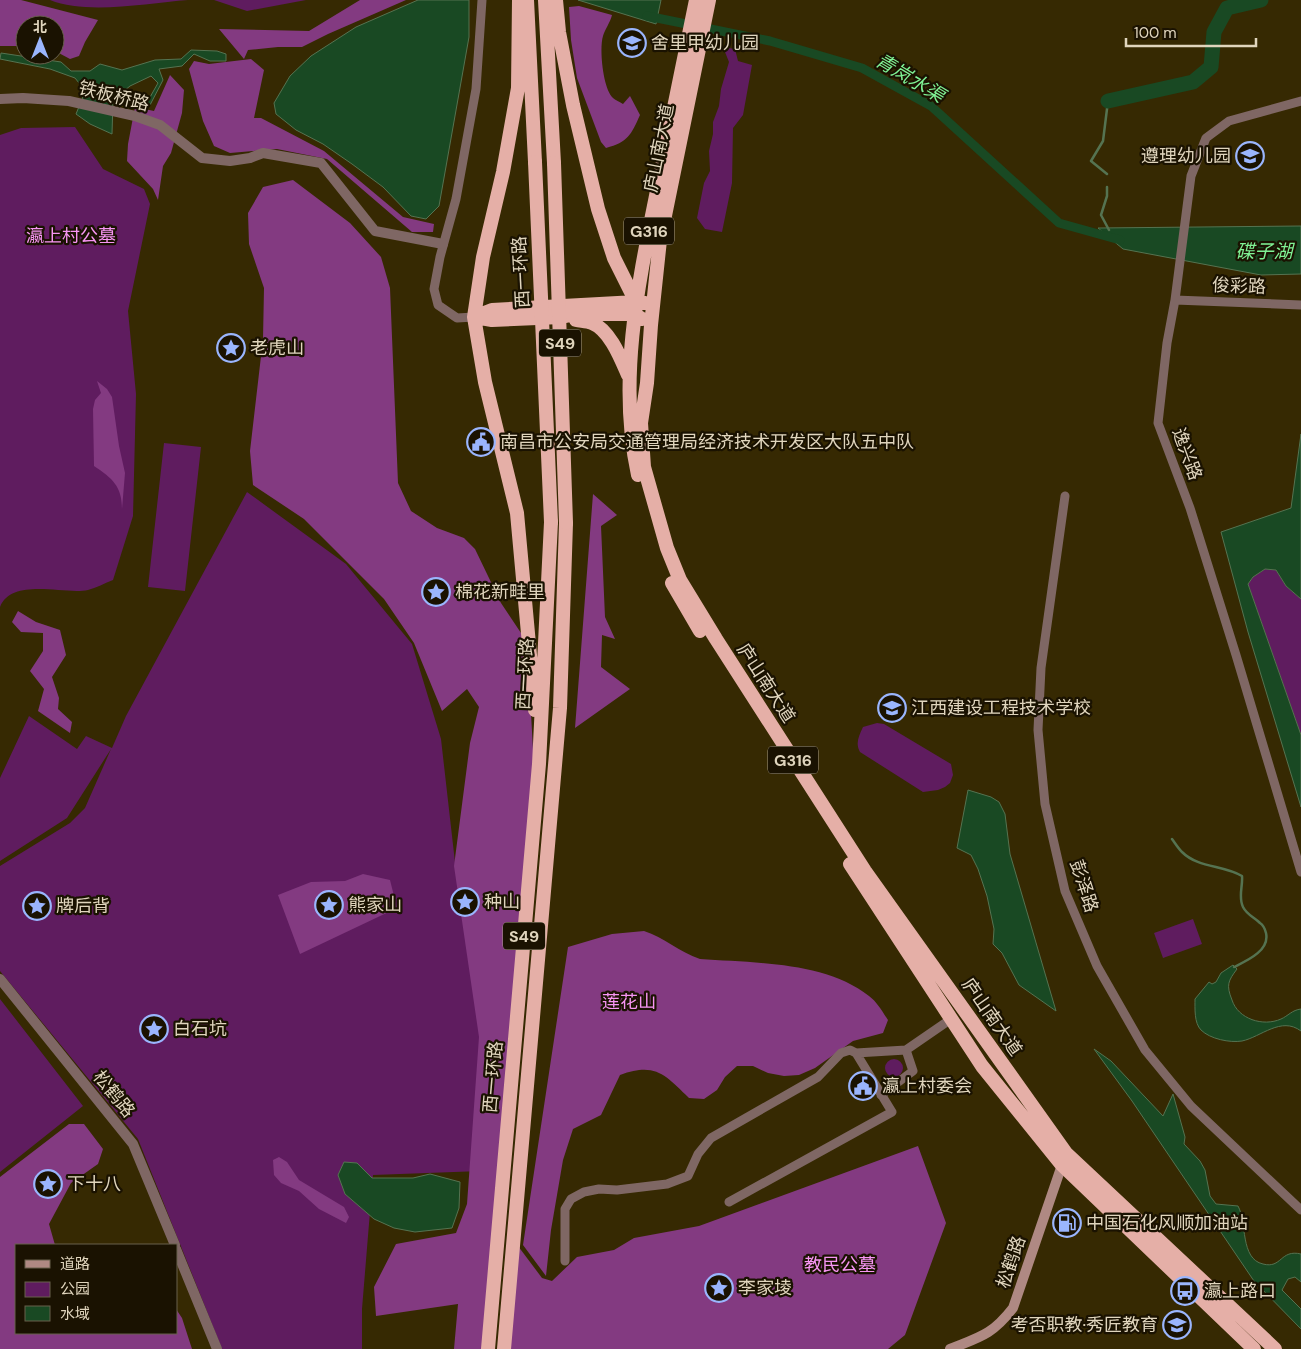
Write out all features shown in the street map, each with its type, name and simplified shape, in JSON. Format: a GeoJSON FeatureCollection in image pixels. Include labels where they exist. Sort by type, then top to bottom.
{"type":"FeatureCollection","features":[{"type":"Feature","properties":{"kind":"highway"},"geometry":{"type":"LineString","coordinates":[[519,0],[518,88],[503,172],[483,257],[474,317],[485,382],[517,513],[539,764]]}},
{"type":"Feature","properties":{"kind":"highway","name":"西一环路"},"geometry":{"type":"LineString","coordinates":[[488,1349],[539,764],[551,522],[527,0]]}},
{"type":"Feature","properties":{"kind":"highway","name":"西一环路"},"geometry":{"type":"LineString","coordinates":[[504,1349],[560,708],[566,523],[554,163],[545,0]]}},
{"type":"Feature","properties":{"kind":"highway"},"geometry":{"type":"LineString","coordinates":[[556,0],[559,32],[573,105],[598,209],[614,258],[635,308],[651,325]]}},
{"type":"Feature","properties":{"kind":"highway","name":"庐山南大道"},"geometry":{"type":"LineString","coordinates":[[702,4],[648,233],[635,308],[630,380],[630,420],[633,452],[642,496],[656,546],[670,580],[716,657],[982,1066],[1064,1159],[1254,1349]]}},
{"type":"Feature","properties":{"kind":"highway","name":"庐山南大道"},"geometry":{"type":"LineString","coordinates":[[694,41],[660,240],[647,383],[641,423],[644,467],[667,548],[680,580],[865,871],[1064,1159],[1275,1349]]}},
{"type":"Feature","properties":{"kind":"highway"},"geometry":{"type":"LineString","coordinates":[[474,317],[492,320],[561,317],[654,305]]}},
{"type":"Feature","properties":{"kind":"highway"},"geometry":{"type":"LineString","coordinates":[[474,317],[492,310],[635,308]]}},
{"type":"Feature","properties":{"kind":"highway"},"geometry":{"type":"LineString","coordinates":[[561,317],[593,323],[603,331],[615,347],[630,380]]}},
{"type":"Feature","properties":{"kind":"main road","name":"松鹤路"},"geometry":{"type":"LineString","coordinates":[[950,1349],[986,1334],[1000,1324],[1013,1308],[1064,1159]]}},
{"type":"Feature","properties":{"kind":"street"},"geometry":{"type":"LineString","coordinates":[[474,317],[456,318],[438,306],[434,289],[456,199],[476,89],[482,3]]}},
{"type":"Feature","properties":{"kind":"street","name":"铁板桥路"},"geometry":{"type":"LineString","coordinates":[[0,99],[23,98],[69,101],[135,116],[160,125],[202,158],[230,161],[263,154],[321,163],[374,231],[444,244]]}},
{"type":"Feature","properties":{"kind":"street","name":"逸兴路"},"geometry":{"type":"LineString","coordinates":[[1301,101],[1229,122],[1206,138],[1191,176],[1175,300],[1167,343],[1158,423],[1192,517],[1236,655],[1301,872]]}},
{"type":"Feature","properties":{"kind":"street","name":"俊彩路"},"geometry":{"type":"LineString","coordinates":[[1175,300],[1301,305]]}},
{"type":"Feature","properties":{"kind":"street","name":"彭泽路"},"geometry":{"type":"LineString","coordinates":[[1065,496],[1041,668],[1038,730],[1045,804],[1065,891],[1097,966],[1145,1050],[1192,1106],[1301,1210]]}},
{"type":"Feature","properties":{"kind":"street","name":"松鹤路"},"geometry":{"type":"LineString","coordinates":[[0,979],[133,1144],[175,1244]]}},
{"type":"Feature","properties":{"kind":"street"},"geometry":{"type":"LineString","coordinates":[[565,1261],[566,1209],[571,1199],[584,1192],[667,1184],[688,1176],[698,1154],[711,1138],[818,1077],[841,1054],[850,1050],[856,1053],[906,1050],[951,1019]]}},
{"type":"Feature","properties":{"kind":"street"},"geometry":{"type":"LineString","coordinates":[[881,1095],[913,1071],[906,1050]]}},
{"type":"Feature","properties":{"kind":"street"},"geometry":{"type":"LineString","coordinates":[[729,1202],[892,1112],[856,1053]]}},
{"type":"Feature","properties":{"kind":"street"},"geometry":{"type":"LineString","coordinates":[[178,1254],[217,1349]]}},
{"type":"Feature","properties":{"kind":"green space"},"geometry":{"type":"Polygon","coordinates":[[[0,0],[21,0],[98,20],[79,56],[70,59],[65,56],[65,15],[15,15],[15,46],[0,46],[0,0]]]}},
{"type":"Feature","properties":{"kind":"green space"},"geometry":{"type":"Polygon","coordinates":[[[50,0],[188,0],[118,7],[82,7],[50,0]]]}},
{"type":"Feature","properties":{"kind":"green space"},"geometry":{"type":"Polygon","coordinates":[[[214,0],[306,0],[247,11],[214,0]]]}},
{"type":"Feature","properties":{"kind":"green space"},"geometry":{"type":"Polygon","coordinates":[[[360,0],[406,0],[302,47],[248,50],[244,59],[219,29],[309,31],[360,0]]]}},
{"type":"Feature","properties":{"kind":"green space"},"geometry":{"type":"Polygon","coordinates":[[[579,6],[612,15],[602,42],[604,78],[613,98],[623,104],[630,96],[640,115],[628,137],[606,148],[601,142],[577,78],[571,40],[569,7],[579,6]]]}},
{"type":"Feature","properties":{"kind":"green space"},"geometry":{"type":"Polygon","coordinates":[[[723,47],[735,49],[738,61],[752,65],[743,115],[733,128],[732,183],[722,232],[705,229],[697,218],[704,183],[710,171],[709,151],[713,134],[713,122],[719,106],[721,89],[729,62],[723,47]]]}},
{"type":"Feature","properties":{"kind":"green space"},"geometry":{"type":"Polygon","coordinates":[[[251,59],[264,70],[254,118],[261,118],[324,151],[403,217],[434,224],[433,232],[412,232],[327,159],[277,149],[230,153],[214,146],[203,121],[189,69],[194,61],[209,64],[251,59]]]}},
{"type":"Feature","properties":{"kind":"green space"},"geometry":{"type":"Polygon","coordinates":[[[170,75],[184,90],[182,113],[171,153],[163,166],[158,200],[153,189],[127,161],[128,144],[135,107],[154,111],[170,75]]]}},
{"type":"Feature","properties":{"kind":"green space","name":"瀛上村公墓"},"geometry":{"type":"Polygon","coordinates":[[[75,127],[103,169],[144,189],[150,204],[128,311],[136,394],[133,516],[113,580],[88,590],[40,589],[15,592],[6,598],[0,607],[0,135],[21,128],[75,127]]]}},
{"type":"Feature","properties":{"kind":"green space"},"geometry":{"type":"Polygon","coordinates":[[[293,180],[350,223],[381,257],[390,288],[398,483],[411,511],[437,528],[464,538],[475,549],[501,603],[527,642],[534,767],[483,1349],[454,1349],[458,1304],[376,1316],[374,1287],[396,1244],[456,1233],[467,1204],[479,1037],[454,866],[470,743],[479,707],[467,689],[442,711],[414,643],[384,599],[304,519],[253,485],[250,451],[263,339],[264,288],[249,244],[248,213],[263,187],[293,180]]]}},
{"type":"Feature","properties":{"kind":"green space"},"geometry":{"type":"Polygon","coordinates":[[[97,381],[107,389],[112,397],[125,473],[122,509],[122,501],[115,483],[94,466],[93,409],[95,400],[101,393],[97,381]]]}},
{"type":"Feature","properties":{"kind":"green space"},"geometry":{"type":"Polygon","coordinates":[[[164,443],[201,447],[185,591],[148,587],[164,443]]]}},
{"type":"Feature","properties":{"kind":"green space"},"geometry":{"type":"Polygon","coordinates":[[[247,492],[346,564],[412,644],[441,739],[456,871],[484,1042],[481,1171],[373,1175],[362,1309],[362,1349],[222,1349],[138,1139],[0,971],[0,866],[70,823],[85,808],[111,749],[67,818],[0,861],[0,778],[29,716],[77,749],[86,736],[112,748],[126,716],[247,492]]]}},
{"type":"Feature","properties":{"kind":"green space"},"geometry":{"type":"Polygon","coordinates":[[[593,494],[617,515],[601,526],[605,617],[615,639],[602,635],[601,667],[630,689],[575,728],[593,494]]]}},
{"type":"Feature","properties":{"kind":"green space"},"geometry":{"type":"Polygon","coordinates":[[[1265,569],[1276,570],[1286,586],[1301,599],[1301,735],[1248,584],[1253,577],[1265,569]]]}},
{"type":"Feature","properties":{"kind":"green space"},"geometry":{"type":"Polygon","coordinates":[[[18,611],[36,622],[60,630],[66,655],[52,677],[59,698],[58,709],[72,722],[70,733],[38,711],[44,689],[30,671],[43,651],[43,633],[21,632],[12,622],[18,611]]]}},
{"type":"Feature","properties":{"kind":"green space"},"geometry":{"type":"Polygon","coordinates":[[[877,723],[884,724],[951,764],[953,775],[950,783],[938,790],[923,792],[860,752],[858,743],[863,727],[877,723]]]}},
{"type":"Feature","properties":{"kind":"green space"},"geometry":{"type":"Polygon","coordinates":[[[363,874],[390,880],[397,908],[300,954],[278,895],[311,882],[345,881],[363,874]]]}},
{"type":"Feature","properties":{"kind":"green space"},"geometry":{"type":"Polygon","coordinates":[[[1193,919],[1202,944],[1163,958],[1154,933],[1193,919]]]}},
{"type":"Feature","properties":{"kind":"green space","name":"莲花山"},"geometry":{"type":"Polygon","coordinates":[[[644,931],[700,959],[765,963],[810,970],[831,976],[869,996],[888,1020],[883,1033],[853,1041],[815,1068],[799,1075],[784,1076],[768,1073],[753,1066],[737,1066],[725,1077],[717,1090],[704,1099],[689,1098],[666,1077],[651,1070],[632,1071],[620,1075],[601,1115],[573,1129],[563,1160],[551,1230],[546,1276],[523,1245],[568,947],[612,934],[644,931]]]}},
{"type":"Feature","properties":{"kind":"green space"},"geometry":{"type":"Polygon","coordinates":[[[0,999],[83,1106],[0,1172],[0,999]]]}},
{"type":"Feature","properties":{"kind":"green space"},"geometry":{"type":"Polygon","coordinates":[[[890,1059],[898,1059],[903,1064],[901,1075],[890,1077],[885,1072],[885,1064],[890,1059]]]}},
{"type":"Feature","properties":{"kind":"green space"},"geometry":{"type":"Polygon","coordinates":[[[69,1124],[84,1124],[103,1149],[98,1164],[71,1183],[49,1224],[55,1244],[15,1244],[15,1334],[178,1334],[178,1312],[182,1318],[192,1349],[0,1349],[0,1177],[69,1124]]]}},
{"type":"Feature","properties":{"kind":"green space","name":"教民公墓"},"geometry":{"type":"Polygon","coordinates":[[[918,1146],[946,1223],[905,1335],[888,1349],[509,1349],[518,1246],[542,1278],[552,1281],[577,1257],[614,1250],[634,1238],[699,1226],[918,1146]]]}},
{"type":"Feature","properties":{"kind":"green space"},"geometry":{"type":"Polygon","coordinates":[[[279,1157],[287,1162],[299,1180],[344,1207],[349,1217],[346,1223],[319,1209],[299,1191],[281,1183],[274,1175],[273,1160],[279,1157]]]}},
{"type":"Feature","properties":{"kind":"water"},"geometry":{"type":"Polygon","coordinates":[[[418,0],[469,0],[469,37],[439,206],[426,219],[411,216],[383,187],[323,144],[296,130],[276,114],[274,103],[290,76],[311,56],[356,27],[418,0]]]}},
{"type":"Feature","properties":{"kind":"water"},"geometry":{"type":"Polygon","coordinates":[[[578,0],[661,0],[656,24],[578,0]]]}},
{"type":"Feature","properties":{"kind":"water"},"geometry":{"type":"Polygon","coordinates":[[[191,50],[217,51],[226,54],[226,61],[210,61],[194,54],[182,66],[159,69],[163,80],[150,105],[145,106],[158,83],[151,76],[130,86],[113,100],[112,134],[90,124],[76,114],[83,97],[83,88],[75,78],[50,69],[30,65],[64,65],[71,71],[90,71],[100,64],[122,70],[155,60],[181,59],[191,50]]]}},
{"type":"Feature","properties":{"kind":"water"},"geometry":{"type":"Polygon","coordinates":[[[1,53],[15,55],[15,62],[0,59],[1,53]]]}},
{"type":"Feature","properties":{"kind":"water","name":"碟子湖"},"geometry":{"type":"Polygon","coordinates":[[[1301,226],[1301,274],[1261,275],[1123,249],[1098,228],[1301,226]]]}},
{"type":"Feature","properties":{"kind":"water"},"geometry":{"type":"Polygon","coordinates":[[[1301,434],[1301,599],[1286,586],[1276,570],[1265,569],[1253,577],[1248,584],[1301,735],[1301,807],[1248,632],[1221,532],[1291,508],[1301,434]]]}},
{"type":"Feature","properties":{"kind":"water"},"geometry":{"type":"Polygon","coordinates":[[[968,790],[991,797],[999,802],[1005,814],[1010,854],[1056,1011],[1019,985],[1002,953],[993,944],[994,929],[987,896],[978,869],[971,855],[957,848],[968,790]]]}},
{"type":"Feature","properties":{"kind":"water"},"geometry":{"type":"Polygon","coordinates":[[[1233,965],[1237,969],[1230,980],[1229,991],[1235,1007],[1240,1012],[1252,1020],[1267,1022],[1281,1019],[1301,1009],[1301,1031],[1294,1027],[1286,1026],[1271,1029],[1242,1041],[1226,1041],[1215,1038],[1201,1030],[1196,1019],[1195,999],[1209,982],[1212,984],[1216,982],[1221,973],[1233,965]]]}},
{"type":"Feature","properties":{"kind":"water"},"geometry":{"type":"Polygon","coordinates":[[[1094,1049],[1111,1061],[1163,1116],[1173,1094],[1185,1137],[1184,1144],[1200,1161],[1205,1170],[1210,1196],[1216,1204],[1238,1206],[1247,1248],[1256,1261],[1269,1265],[1278,1262],[1289,1254],[1301,1254],[1301,1282],[1295,1277],[1288,1279],[1282,1290],[1301,1309],[1301,1329],[1254,1281],[1132,1101],[1094,1049]]]}},
{"type":"Feature","properties":{"kind":"water"},"geometry":{"type":"Polygon","coordinates":[[[344,1162],[357,1163],[372,1178],[413,1178],[430,1174],[460,1182],[459,1208],[452,1228],[415,1232],[394,1228],[374,1219],[345,1194],[338,1175],[344,1162]]]}},
{"type":"Feature","properties":{"kind":"waterway"},"geometry":{"type":"LineString","coordinates":[[1108,101],[1193,82],[1211,67],[1214,32],[1227,8],[1261,0]]}},
{"type":"Feature","properties":{"kind":"waterway","name":"青岚水渠"},"geometry":{"type":"LineString","coordinates":[[647,16],[770,41],[862,68],[931,106],[1059,223],[1120,240]]}},
{"type":"Feature","properties":{"kind":"waterway"},"geometry":{"type":"LineString","coordinates":[[1107,174],[1091,161],[1103,141],[1108,101]]}},
{"type":"Feature","properties":{"kind":"waterway"},"geometry":{"type":"LineString","coordinates":[[1107,187],[1107,196],[1101,215],[1109,230]]}},
{"type":"Feature","properties":{"kind":"waterway"},"geometry":{"type":"LineString","coordinates":[[1172,839],[1182,852],[1195,861],[1235,872],[1242,876],[1241,899],[1243,907],[1263,926],[1266,939],[1261,950],[1245,962],[1234,967]]}},
{"type":"Feature","properties":{"kind":"place","name":"舍里甲幼儿园"},"geometry":{"type":"Point","coordinates":[632,43]}},
{"type":"Feature","properties":{"kind":"place","name":"遵理幼儿园"},"geometry":{"type":"Point","coordinates":[1250,156]}},
{"type":"Feature","properties":{"kind":"place","name":"老虎山"},"geometry":{"type":"Point","coordinates":[231,348]}},
{"type":"Feature","properties":{"kind":"place","name":"南昌市公安局交通管理局经济技术开发区大队五中队"},"geometry":{"type":"Point","coordinates":[481,442]}},
{"type":"Feature","properties":{"kind":"place","name":"棉花新畦里"},"geometry":{"type":"Point","coordinates":[436,592]}},
{"type":"Feature","properties":{"kind":"place","name":"江西建设工程技术学校"},"geometry":{"type":"Point","coordinates":[892,708]}},
{"type":"Feature","properties":{"kind":"place","name":"种山"},"geometry":{"type":"Point","coordinates":[465,902]}},
{"type":"Feature","properties":{"kind":"place","name":"熊家山"},"geometry":{"type":"Point","coordinates":[329,905]}},
{"type":"Feature","properties":{"kind":"place","name":"牌后背"},"geometry":{"type":"Point","coordinates":[37,906]}},
{"type":"Feature","properties":{"kind":"place","name":"白石坑"},"geometry":{"type":"Point","coordinates":[154,1029]}},
{"type":"Feature","properties":{"kind":"place","name":"瀛上村委会"},"geometry":{"type":"Point","coordinates":[863,1086]}},
{"type":"Feature","properties":{"kind":"place","name":"下十八"},"geometry":{"type":"Point","coordinates":[48,1184]}},
{"type":"Feature","properties":{"kind":"place","name":"中国石化风顺加油站"},"geometry":{"type":"Point","coordinates":[1067,1223]}},
{"type":"Feature","properties":{"kind":"place","name":"李家堎"},"geometry":{"type":"Point","coordinates":[719,1288]}},
{"type":"Feature","properties":{"kind":"place","name":"瀛上路口"},"geometry":{"type":"Point","coordinates":[1185,1291]}},
{"type":"Feature","properties":{"kind":"place","name":"考否职教·秀匠教育"},"geometry":{"type":"Point","coordinates":[1177,1325]}}]}
